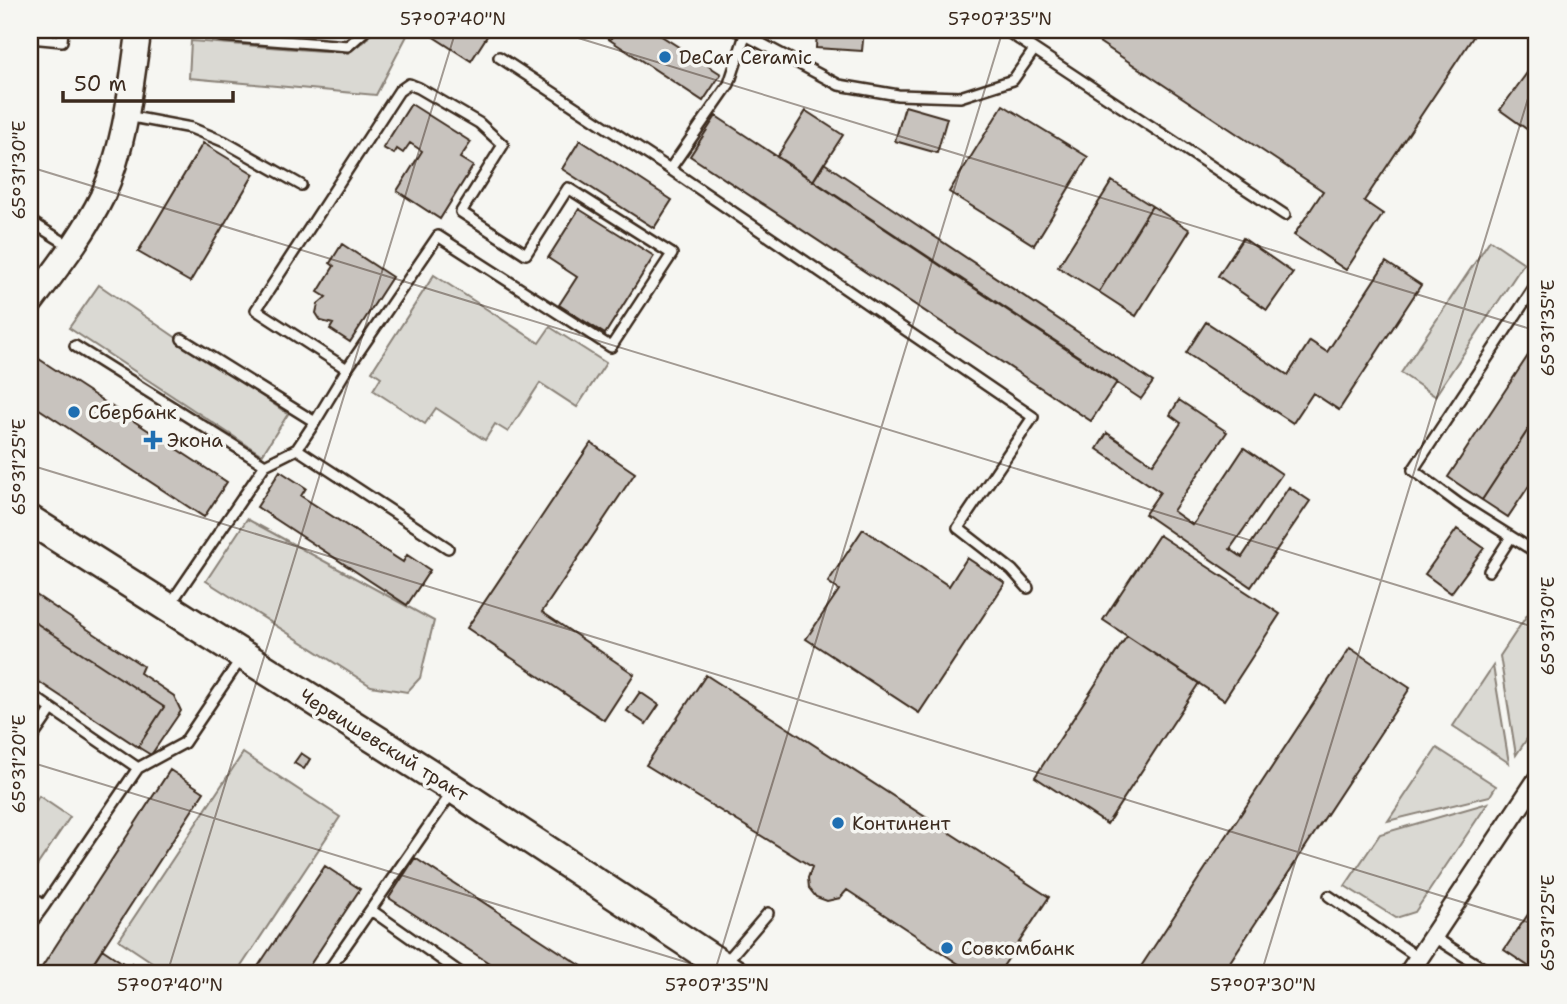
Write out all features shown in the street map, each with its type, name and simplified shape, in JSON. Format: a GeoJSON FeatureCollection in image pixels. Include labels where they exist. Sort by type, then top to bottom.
{"type":"FeatureCollection","features":[{"type":"Feature","properties":{"kind":"main road","name":"Червишевский тракт"},"geometry":{"type":"LineString","coordinates":[[30,520],[454,789],[724,972]]}},
{"type":"Feature","properties":{"kind":"street"},"geometry":{"type":"LineString","coordinates":[[30,303],[73,248],[102,196],[120,146],[127,116],[139,30]]}},
{"type":"Feature","properties":{"kind":"street"},"geometry":{"type":"LineString","coordinates":[[1408,974],[1537,780]]}},
{"type":"Feature","properties":{"kind":"lane"},"geometry":{"type":"LineString","coordinates":[[30,38],[62,41],[63,30]]}},
{"type":"Feature","properties":{"kind":"lane"},"geometry":{"type":"LineString","coordinates":[[221,30],[221,36],[348,46],[366,30]]}},
{"type":"Feature","properties":{"kind":"lane"},"geometry":{"type":"LineString","coordinates":[[1005,30],[1285,215]]}},
{"type":"Feature","properties":{"kind":"lane"},"geometry":{"type":"LineString","coordinates":[[670,169],[730,84],[741,32],[839,85],[898,95],[960,97],[1013,80],[1034,50]]}},
{"type":"Feature","properties":{"kind":"lane"},"geometry":{"type":"LineString","coordinates":[[499,58],[670,169],[1033,417],[958,528],[1012,570],[1028,588]]}},
{"type":"Feature","properties":{"kind":"lane"},"geometry":{"type":"LineString","coordinates":[[168,607],[265,465],[297,449],[347,369],[438,236],[611,347],[672,254],[568,188],[526,254],[461,212],[503,145],[479,123],[409,84],[399,91],[256,310],[347,369]]}},
{"type":"Feature","properties":{"kind":"lane"},"geometry":{"type":"LineString","coordinates":[[127,116],[191,128],[214,137],[301,186]]}},
{"type":"Feature","properties":{"kind":"lane"},"geometry":{"type":"LineString","coordinates":[[30,221],[73,248]]}},
{"type":"Feature","properties":{"kind":"lane"},"geometry":{"type":"LineString","coordinates":[[1537,283],[1413,470],[1459,504],[1537,553]]}},
{"type":"Feature","properties":{"kind":"lane"},"geometry":{"type":"LineString","coordinates":[[182,339],[315,422]]}},
{"type":"Feature","properties":{"kind":"lane"},"geometry":{"type":"LineString","coordinates":[[75,346],[265,465]]}},
{"type":"Feature","properties":{"kind":"lane"},"geometry":{"type":"LineString","coordinates":[[297,449],[448,548]]}},
{"type":"Feature","properties":{"kind":"lane"},"geometry":{"type":"LineString","coordinates":[[1489,571],[1511,537]]}},
{"type":"Feature","properties":{"kind":"lane"},"geometry":{"type":"LineString","coordinates":[[30,925],[138,768],[184,743],[243,656]]}},
{"type":"Feature","properties":{"kind":"lane"},"geometry":{"type":"LineString","coordinates":[[30,694],[138,768]]}},
{"type":"Feature","properties":{"kind":"lane"},"geometry":{"type":"LineString","coordinates":[[30,741],[52,709]]}},
{"type":"Feature","properties":{"kind":"lane"},"geometry":{"type":"LineString","coordinates":[[326,974],[454,789]]}},
{"type":"Feature","properties":{"kind":"lane"},"geometry":{"type":"LineString","coordinates":[[30,895],[44,906]]}},
{"type":"Feature","properties":{"kind":"lane"},"geometry":{"type":"LineString","coordinates":[[1329,896],[1419,958]]}},
{"type":"Feature","properties":{"kind":"lane"},"geometry":{"type":"LineString","coordinates":[[371,910],[462,974]]}},
{"type":"Feature","properties":{"kind":"lane"},"geometry":{"type":"LineString","coordinates":[[724,972],[768,913]]}},
{"type":"Feature","properties":{"kind":"lane"},"geometry":{"type":"LineString","coordinates":[[1434,937],[1492,974]]}},
{"type":"Feature","properties":{"kind":"shaded area"},"geometry":{"type":"Polygon","coordinates":[[[372,30],[410,30],[376,95],[189,78],[191,41],[348,53],[367,39],[372,30]]]}},
{"type":"Feature","properties":{"kind":"shaded area"},"geometry":{"type":"Polygon","coordinates":[[[1490,240],[1524,263],[1435,396],[1401,373],[1490,240]]]}},
{"type":"Feature","properties":{"kind":"shaded area"},"geometry":{"type":"Polygon","coordinates":[[[434,275],[539,343],[550,327],[606,363],[577,407],[540,383],[508,432],[495,424],[485,440],[436,408],[425,424],[373,390],[381,377],[372,371],[434,275]]]}},
{"type":"Feature","properties":{"kind":"shaded area"},"geometry":{"type":"Polygon","coordinates":[[[99,285],[288,414],[262,455],[69,328],[99,285]]]}},
{"type":"Feature","properties":{"kind":"shaded area"},"geometry":{"type":"Polygon","coordinates":[[[247,519],[434,621],[420,678],[407,692],[371,686],[206,581],[247,519]]]}},
{"type":"Feature","properties":{"kind":"shaded area"},"geometry":{"type":"Polygon","coordinates":[[[1537,600],[1537,724],[1516,755],[1500,656],[1537,600]]]}},
{"type":"Feature","properties":{"kind":"shaded area"},"geometry":{"type":"Polygon","coordinates":[[[1493,666],[1509,763],[1453,726],[1493,666]]]}},
{"type":"Feature","properties":{"kind":"shaded area"},"geometry":{"type":"Polygon","coordinates":[[[1437,748],[1496,786],[1490,796],[1388,821],[1437,748]]]}},
{"type":"Feature","properties":{"kind":"shaded area"},"geometry":{"type":"Polygon","coordinates":[[[243,753],[340,817],[236,974],[170,974],[119,940],[243,753]]]}},
{"type":"Feature","properties":{"kind":"shaded area"},"geometry":{"type":"Polygon","coordinates":[[[39,796],[70,817],[36,867],[30,863],[30,810],[39,796]]]}},
{"type":"Feature","properties":{"kind":"shaded area"},"geometry":{"type":"Polygon","coordinates":[[[1488,803],[1415,912],[1396,918],[1345,886],[1380,834],[1488,803]]]}},
{"type":"Feature","properties":{"kind":"building"},"geometry":{"type":"Polygon","coordinates":[[[436,30],[491,30],[471,61],[432,36],[436,30]]]}},
{"type":"Feature","properties":{"kind":"building"},"geometry":{"type":"Polygon","coordinates":[[[594,30],[617,30],[610,40],[594,30]]]}},
{"type":"Feature","properties":{"kind":"building","name":"DeCar Ceramic"},"geometry":{"type":"Polygon","coordinates":[[[617,30],[652,30],[721,74],[703,101],[610,40],[617,30]]]}},
{"type":"Feature","properties":{"kind":"building"},"geometry":{"type":"Polygon","coordinates":[[[817,30],[864,30],[862,51],[816,48],[817,30]]]}},
{"type":"Feature","properties":{"kind":"building"},"geometry":{"type":"Polygon","coordinates":[[[1081,30],[1461,30],[1473,37],[1364,201],[1383,214],[1346,270],[1294,235],[1323,191],[1081,30]]]}},
{"type":"Feature","properties":{"kind":"building"},"geometry":{"type":"Polygon","coordinates":[[[1537,59],[1537,117],[1528,130],[1500,110],[1537,59]]]}},
{"type":"Feature","properties":{"kind":"building"},"geometry":{"type":"Polygon","coordinates":[[[411,104],[471,142],[460,158],[473,166],[440,219],[397,191],[422,151],[410,143],[403,153],[397,149],[394,154],[383,148],[411,104]]]}},
{"type":"Feature","properties":{"kind":"building"},"geometry":{"type":"Polygon","coordinates":[[[1003,105],[1088,157],[1034,245],[949,192],[1003,105]]]}},
{"type":"Feature","properties":{"kind":"building"},"geometry":{"type":"Polygon","coordinates":[[[905,106],[947,118],[937,153],[895,141],[905,106]]]}},
{"type":"Feature","properties":{"kind":"building"},"geometry":{"type":"Polygon","coordinates":[[[806,111],[843,135],[813,181],[777,157],[806,111]]]}},
{"type":"Feature","properties":{"kind":"building"},"geometry":{"type":"Polygon","coordinates":[[[716,116],[1117,382],[1091,421],[690,156],[716,116]]]}},
{"type":"Feature","properties":{"kind":"building"},"geometry":{"type":"Polygon","coordinates":[[[580,140],[672,200],[654,228],[562,169],[580,140]]]}},
{"type":"Feature","properties":{"kind":"building"},"geometry":{"type":"Polygon","coordinates":[[[203,143],[254,174],[190,282],[138,252],[203,143]]]}},
{"type":"Feature","properties":{"kind":"building"},"geometry":{"type":"Polygon","coordinates":[[[824,163],[1153,382],[1141,399],[813,181],[824,163]]]}},
{"type":"Feature","properties":{"kind":"building"},"geometry":{"type":"Polygon","coordinates":[[[1112,181],[1152,206],[1099,292],[1058,267],[1112,181]]]}},
{"type":"Feature","properties":{"kind":"building"},"geometry":{"type":"Polygon","coordinates":[[[1152,206],[1190,230],[1136,316],[1099,292],[1152,206]]]}},
{"type":"Feature","properties":{"kind":"building"},"geometry":{"type":"Polygon","coordinates":[[[579,209],[654,256],[605,334],[559,305],[577,277],[548,258],[579,209]]]}},
{"type":"Feature","properties":{"kind":"building"},"geometry":{"type":"Polygon","coordinates":[[[1243,238],[1293,273],[1267,310],[1218,276],[1243,238]]]}},
{"type":"Feature","properties":{"kind":"building"},"geometry":{"type":"Polygon","coordinates":[[[342,244],[392,277],[350,342],[330,329],[333,324],[321,321],[316,313],[318,304],[326,297],[318,292],[334,266],[330,263],[342,244]]]}},
{"type":"Feature","properties":{"kind":"building"},"geometry":{"type":"Polygon","coordinates":[[[1386,262],[1421,285],[1339,410],[1313,393],[1293,423],[1186,353],[1206,322],[1288,375],[1310,341],[1327,352],[1386,262]]]}},
{"type":"Feature","properties":{"kind":"building"},"geometry":{"type":"Polygon","coordinates":[[[1537,342],[1537,416],[1482,500],[1448,477],[1537,342]]]}},
{"type":"Feature","properties":{"kind":"building"},"geometry":{"type":"Polygon","coordinates":[[[39,359],[227,482],[204,517],[30,403],[30,373],[39,359]]]}},
{"type":"Feature","properties":{"kind":"building"},"geometry":{"type":"Polygon","coordinates":[[[1179,400],[1227,432],[1173,511],[1193,525],[1244,448],[1282,474],[1230,549],[1242,557],[1289,487],[1310,501],[1251,587],[1145,514],[1160,492],[1097,449],[1107,433],[1153,464],[1181,423],[1170,415],[1179,400]]]}},
{"type":"Feature","properties":{"kind":"building"},"geometry":{"type":"Polygon","coordinates":[[[1537,416],[1537,474],[1508,517],[1482,500],[1537,416]]]}},
{"type":"Feature","properties":{"kind":"building"},"geometry":{"type":"Polygon","coordinates":[[[591,443],[635,473],[542,612],[634,674],[604,720],[467,628],[591,443]]]}},
{"type":"Feature","properties":{"kind":"building"},"geometry":{"type":"Polygon","coordinates":[[[280,471],[306,488],[301,496],[403,562],[407,555],[430,570],[407,605],[257,507],[280,471]]]}},
{"type":"Feature","properties":{"kind":"building"},"geometry":{"type":"Polygon","coordinates":[[[863,529],[949,586],[967,558],[1005,583],[919,713],[806,639],[839,590],[828,582],[863,529]]]}},
{"type":"Feature","properties":{"kind":"building"},"geometry":{"type":"Polygon","coordinates":[[[1457,529],[1484,548],[1451,593],[1425,574],[1457,529]]]}},
{"type":"Feature","properties":{"kind":"building"},"geometry":{"type":"Polygon","coordinates":[[[1159,535],[1280,614],[1224,700],[1103,620],[1159,535]]]}},
{"type":"Feature","properties":{"kind":"building"},"geometry":{"type":"Polygon","coordinates":[[[36,595],[143,666],[140,673],[174,696],[181,711],[151,755],[138,747],[164,707],[30,619],[30,601],[32,602],[36,595]]]}},
{"type":"Feature","properties":{"kind":"building"},"geometry":{"type":"Polygon","coordinates":[[[30,619],[164,707],[138,747],[30,676],[30,619]]]}},
{"type":"Feature","properties":{"kind":"building"},"geometry":{"type":"Polygon","coordinates":[[[1127,636],[1199,683],[1107,824],[1035,777],[1127,636]]]}},
{"type":"Feature","properties":{"kind":"building"},"geometry":{"type":"Polygon","coordinates":[[[1350,648],[1410,688],[1222,974],[1136,974],[1350,648]]]}},
{"type":"Feature","properties":{"kind":"building","name":"Континент"},"geometry":{"type":"Polygon","coordinates":[[[706,675],[1049,897],[998,974],[974,974],[847,890],[840,898],[827,901],[816,897],[809,888],[808,878],[812,867],[646,765],[706,675]]]}},
{"type":"Feature","properties":{"kind":"building"},"geometry":{"type":"Polygon","coordinates":[[[640,692],[659,705],[646,724],[627,711],[640,692]]]}},
{"type":"Feature","properties":{"kind":"building"},"geometry":{"type":"Polygon","coordinates":[[[301,753],[310,759],[304,769],[294,763],[301,753]]]}},
{"type":"Feature","properties":{"kind":"building"},"geometry":{"type":"Polygon","coordinates":[[[170,770],[204,792],[86,974],[53,974],[42,967],[170,770]]]}},
{"type":"Feature","properties":{"kind":"building"},"geometry":{"type":"Polygon","coordinates":[[[415,858],[594,974],[506,974],[389,898],[415,858]]]}},
{"type":"Feature","properties":{"kind":"building"},"geometry":{"type":"Polygon","coordinates":[[[325,866],[360,889],[304,974],[253,974],[325,866]]]}},
{"type":"Feature","properties":{"kind":"building"},"geometry":{"type":"Polygon","coordinates":[[[1531,910],[1537,915],[1537,972],[1504,950],[1531,910]]]}},
{"type":"Feature","properties":{"kind":"building"},"geometry":{"type":"Polygon","coordinates":[[[102,949],[129,967],[125,974],[87,972],[102,949]]]}},
{"type":"Feature","properties":{"kind":"building"},"geometry":{"type":"Polygon","coordinates":[[[132,963],[149,974],[125,974],[132,963]]]}},
{"type":"Feature","properties":{"kind":"place","name":"DeCar Ceramic"},"geometry":{"type":"Point","coordinates":[665,57]}},
{"type":"Feature","properties":{"kind":"place","name":"Сбербанк"},"geometry":{"type":"Point","coordinates":[74,412]}},
{"type":"Feature","properties":{"kind":"place","name":"Экона"},"geometry":{"type":"Point","coordinates":[153,440]}},
{"type":"Feature","properties":{"kind":"place","name":"Континент"},"geometry":{"type":"Point","coordinates":[838,823]}},
{"type":"Feature","properties":{"kind":"place","name":"Совкомбанк"},"geometry":{"type":"Point","coordinates":[947,948]}}]}
